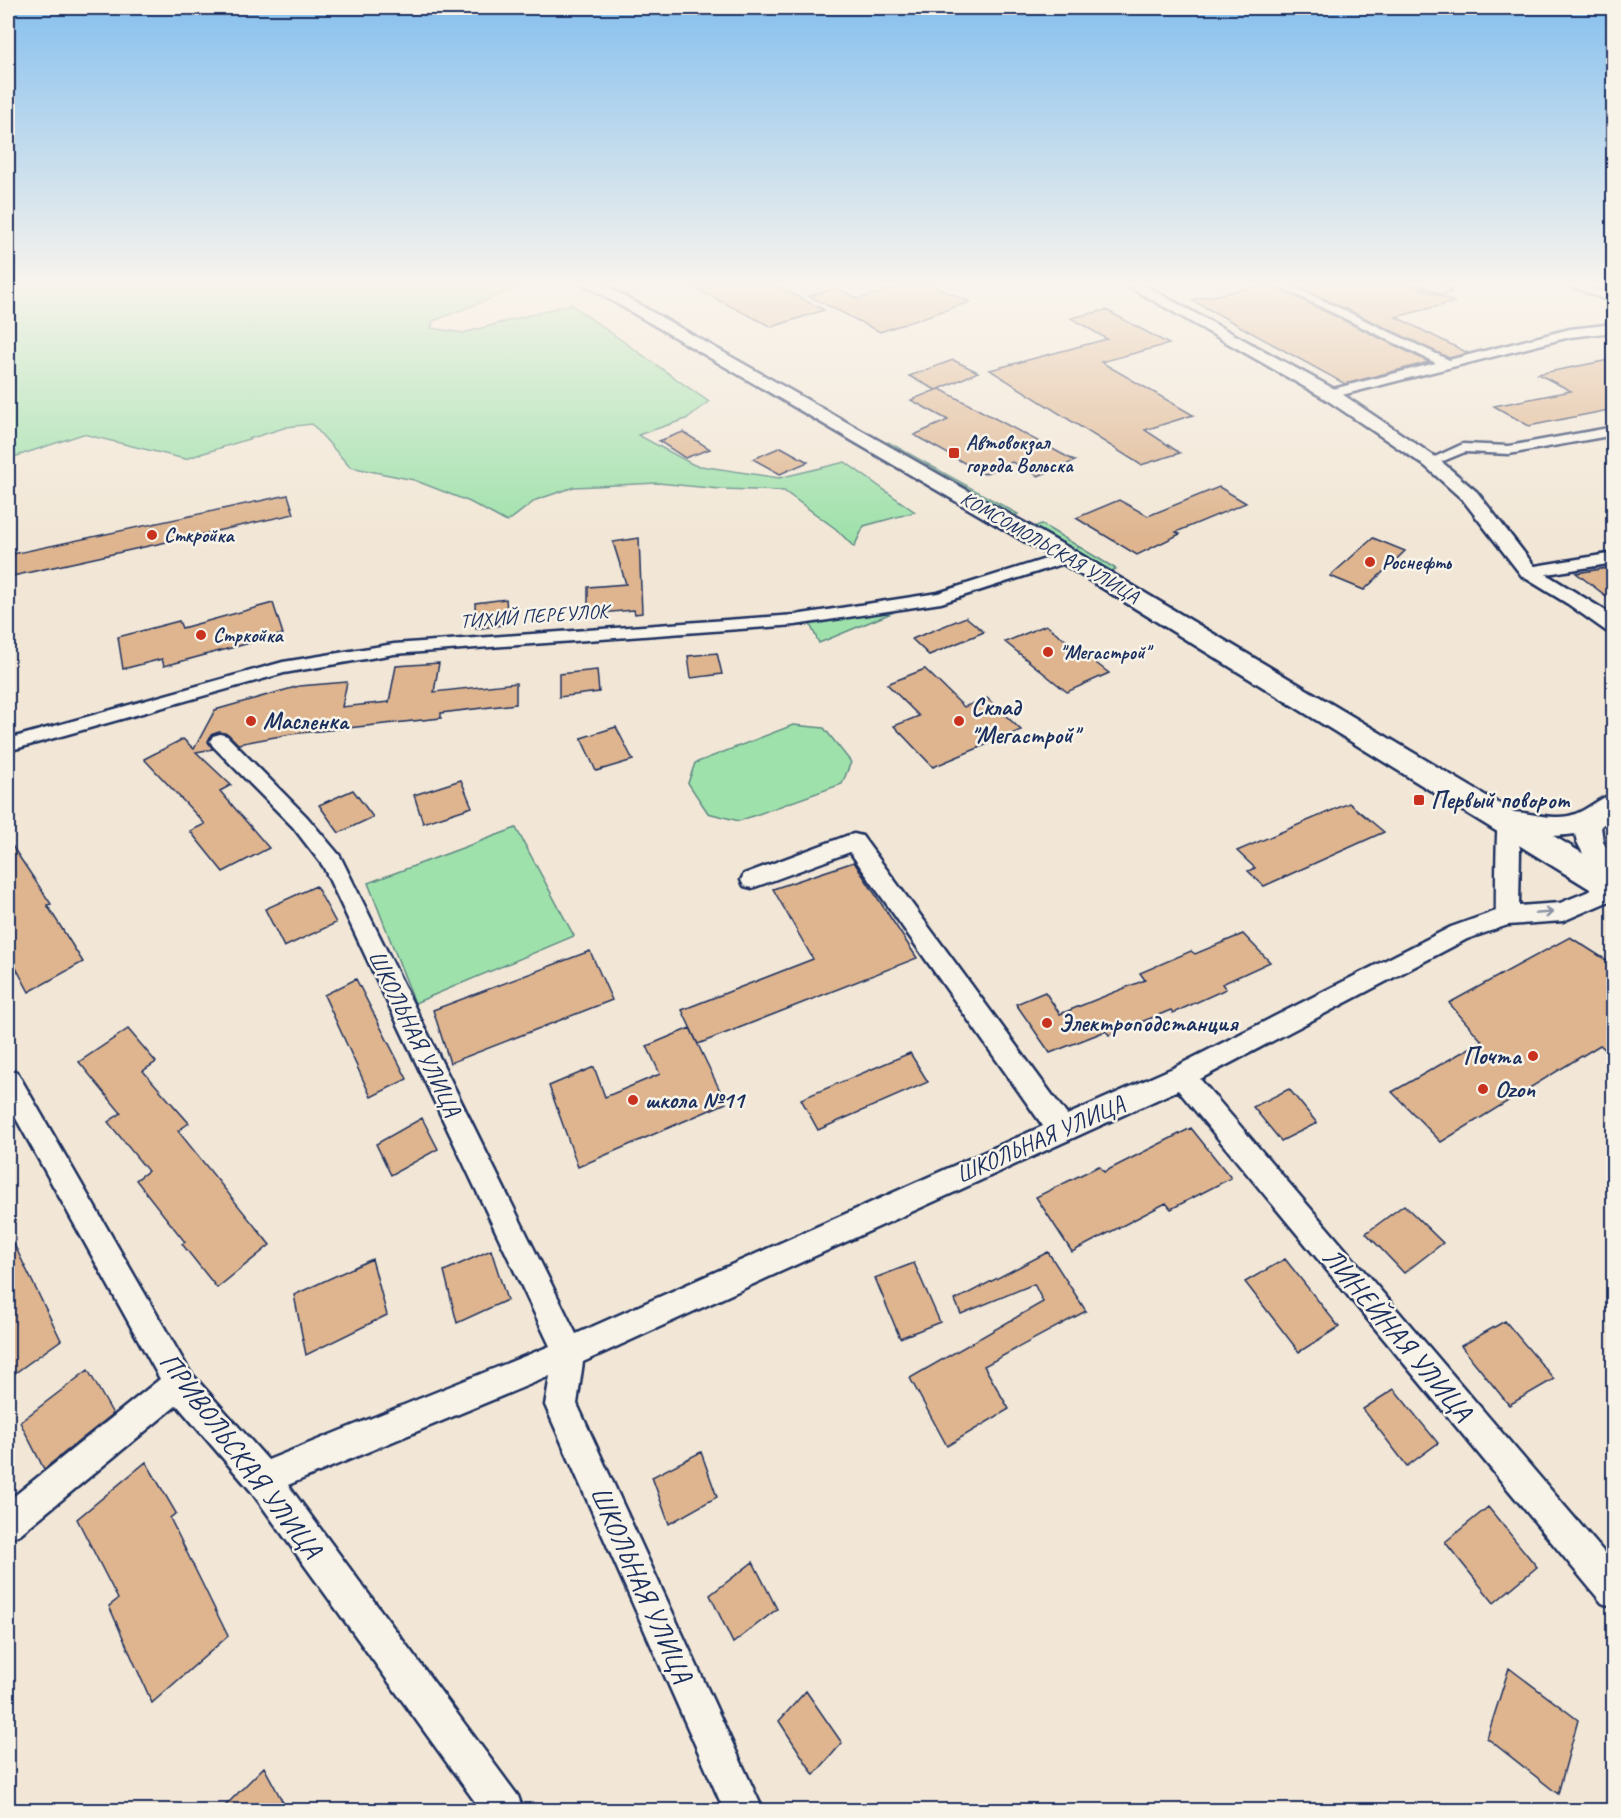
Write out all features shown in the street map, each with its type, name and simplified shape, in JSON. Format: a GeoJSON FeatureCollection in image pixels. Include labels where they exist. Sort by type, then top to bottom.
{"type":"FeatureCollection","features":[{"type":"Feature","properties":{"kind":"main road","name":"КОМСОМОЛЬСКАЯ УЛИЦА"},"geometry":{"type":"LineString","coordinates":[[737,367],[1068,556],[1614,888]]}},
{"type":"Feature","properties":{"kind":"street"},"geometry":{"type":"LineString","coordinates":[[1281,367],[1330,394],[1431,462],[1470,496],[1529,572],[1576,599],[1614,626]]}},
{"type":"Feature","properties":{"kind":"street"},"geometry":{"type":"LineString","coordinates":[[1330,394],[1436,367]]}},
{"type":"Feature","properties":{"kind":"street"},"geometry":{"type":"LineString","coordinates":[[1431,462],[1462,448],[1509,450],[1614,431]]}},
{"type":"Feature","properties":{"kind":"street","name":"ТИХИЙ ПЕРЕУЛОК"},"geometry":{"type":"LineString","coordinates":[[8,745],[283,668],[394,649],[795,620],[941,598],[1068,556]]}},
{"type":"Feature","properties":{"kind":"street"},"geometry":{"type":"LineString","coordinates":[[1529,572],[1614,558]]}},
{"type":"Feature","properties":{"kind":"street","name":"ШКОЛЬНАЯ УЛИЦА"},"geometry":{"type":"LineString","coordinates":[[220,741],[300,822],[332,862],[569,1353],[561,1406],[744,1810]]}},
{"type":"Feature","properties":{"kind":"street"},"geometry":{"type":"LineString","coordinates":[[1507,916],[1509,849],[1506,821],[1558,827],[1587,824],[1614,803]]}},
{"type":"Feature","properties":{"kind":"street"},"geometry":{"type":"LineString","coordinates":[[1587,824],[1590,842],[1614,888]]}},
{"type":"Feature","properties":{"kind":"street"},"geometry":{"type":"LineString","coordinates":[[752,880],[854,842],[1060,1129]]}},
{"type":"Feature","properties":{"kind":"street","name":"ШКОЛЬНАЯ УЛИЦА"},"geometry":{"type":"LineString","coordinates":[[263,1479],[569,1353],[1060,1129],[1182,1076],[1459,933],[1507,916],[1563,912],[1614,888]]}},
{"type":"Feature","properties":{"kind":"street","name":"ЛИНЕЙНАЯ УЛИЦА"},"geometry":{"type":"LineString","coordinates":[[1182,1076],[1614,1592]]}},
{"type":"Feature","properties":{"kind":"street","name":"ПРИВОЛЬСКАЯ УЛИЦА"},"geometry":{"type":"LineString","coordinates":[[10,1090],[179,1383],[263,1479],[504,1810]]}},
{"type":"Feature","properties":{"kind":"street"},"geometry":{"type":"LineString","coordinates":[[8,1522],[179,1383]]}},
{"type":"Feature","properties":{"kind":"green space"},"geometry":{"type":"Polygon","coordinates":[[[8,367],[659,367],[709,402],[686,419],[638,435],[694,465],[779,478],[845,462],[915,512],[864,526],[854,547],[836,529],[784,491],[720,489],[658,483],[574,487],[536,500],[507,522],[470,502],[414,480],[350,467],[312,424],[287,427],[185,459],[83,434],[8,459],[8,367]]]}},
{"type":"Feature","properties":{"kind":"green space"},"geometry":{"type":"Polygon","coordinates":[[[888,442],[1018,514],[1013,517],[883,444],[888,442]]]}},
{"type":"Feature","properties":{"kind":"green space"},"geometry":{"type":"Polygon","coordinates":[[[1041,524],[1116,569],[1107,573],[1032,528],[1041,524]]]}},
{"type":"Feature","properties":{"kind":"green space"},"geometry":{"type":"Polygon","coordinates":[[[894,612],[819,643],[809,622],[894,612]]]}},
{"type":"Feature","properties":{"kind":"green space"},"geometry":{"type":"Polygon","coordinates":[[[793,725],[824,728],[851,762],[842,784],[739,821],[708,813],[688,783],[695,763],[793,725]]]}},
{"type":"Feature","properties":{"kind":"green space"},"geometry":{"type":"Polygon","coordinates":[[[516,828],[574,936],[415,1003],[368,883],[516,828]]]}},
{"type":"Feature","properties":{"kind":"building"},"geometry":{"type":"Polygon","coordinates":[[[934,367],[967,367],[978,372],[937,390],[940,389],[1075,461],[1038,476],[1012,462],[984,474],[914,435],[948,420],[911,400],[936,390],[909,376],[934,367]]]}},
{"type":"Feature","properties":{"kind":"building"},"geometry":{"type":"Polygon","coordinates":[[[1002,367],[1109,367],[1193,415],[1145,430],[1180,453],[1141,465],[990,370],[1002,367]]]}},
{"type":"Feature","properties":{"kind":"building"},"geometry":{"type":"Polygon","coordinates":[[[1314,367],[1411,367],[1345,384],[1314,367]]]}},
{"type":"Feature","properties":{"kind":"building"},"geometry":{"type":"Polygon","coordinates":[[[1574,367],[1614,367],[1614,409],[1529,426],[1494,406],[1571,391],[1538,374],[1574,367]]]}},
{"type":"Feature","properties":{"kind":"building"},"geometry":{"type":"Polygon","coordinates":[[[683,432],[710,449],[685,458],[659,441],[683,432]]]}},
{"type":"Feature","properties":{"kind":"building"},"geometry":{"type":"Polygon","coordinates":[[[781,447],[808,462],[780,474],[753,459],[781,447]]]}},
{"type":"Feature","properties":{"kind":"building"},"geometry":{"type":"Polygon","coordinates":[[[1219,487],[1246,503],[1176,532],[1180,534],[1137,555],[1076,518],[1119,500],[1148,516],[1219,487]]]}},
{"type":"Feature","properties":{"kind":"building","name":"Сткройка"},"geometry":{"type":"Polygon","coordinates":[[[288,495],[294,514],[8,577],[8,555],[288,495]]]}},
{"type":"Feature","properties":{"kind":"building"},"geometry":{"type":"Polygon","coordinates":[[[639,538],[642,613],[635,614],[634,610],[588,614],[588,587],[626,584],[613,542],[639,538]]]}},
{"type":"Feature","properties":{"kind":"building"},"geometry":{"type":"Polygon","coordinates":[[[1373,538],[1405,551],[1364,590],[1330,576],[1373,538]]]}},
{"type":"Feature","properties":{"kind":"building"},"geometry":{"type":"Polygon","coordinates":[[[1614,567],[1614,602],[1576,573],[1614,567]]]}},
{"type":"Feature","properties":{"kind":"building"},"geometry":{"type":"Polygon","coordinates":[[[506,599],[508,624],[476,629],[475,603],[506,599]]]}},
{"type":"Feature","properties":{"kind":"building","name":"Стркойка"},"geometry":{"type":"Polygon","coordinates":[[[273,603],[283,634],[164,666],[162,659],[123,669],[118,637],[179,621],[182,628],[273,603]]]}},
{"type":"Feature","properties":{"kind":"building"},"geometry":{"type":"Polygon","coordinates":[[[966,617],[984,632],[929,655],[912,639],[966,617]]]}},
{"type":"Feature","properties":{"kind":"building"},"geometry":{"type":"Polygon","coordinates":[[[1046,625],[1109,673],[1067,692],[1005,642],[1046,625]]]}},
{"type":"Feature","properties":{"kind":"building"},"geometry":{"type":"Polygon","coordinates":[[[717,653],[722,674],[691,678],[688,656],[717,653]]]}},
{"type":"Feature","properties":{"kind":"building"},"geometry":{"type":"Polygon","coordinates":[[[439,663],[434,692],[516,683],[516,704],[441,713],[441,718],[291,734],[238,744],[228,734],[219,732],[211,735],[208,742],[213,749],[196,752],[231,785],[220,791],[269,848],[223,872],[190,831],[205,824],[144,759],[183,739],[194,749],[215,710],[299,686],[347,682],[342,707],[389,702],[396,666],[439,663]]]}},
{"type":"Feature","properties":{"kind":"building","name":"Склад \"Мегастрой\""},"geometry":{"type":"Polygon","coordinates":[[[925,669],[964,707],[987,698],[1021,730],[933,767],[894,726],[919,716],[887,684],[925,669]]]}},
{"type":"Feature","properties":{"kind":"building"},"geometry":{"type":"Polygon","coordinates":[[[597,670],[599,692],[559,697],[559,674],[597,670]]]}},
{"type":"Feature","properties":{"kind":"building"},"geometry":{"type":"Polygon","coordinates":[[[616,727],[633,760],[596,771],[581,738],[616,727]]]}},
{"type":"Feature","properties":{"kind":"building"},"geometry":{"type":"Polygon","coordinates":[[[461,780],[472,807],[423,823],[414,795],[461,780]]]}},
{"type":"Feature","properties":{"kind":"building"},"geometry":{"type":"Polygon","coordinates":[[[353,790],[373,817],[339,833],[319,805],[353,790]]]}},
{"type":"Feature","properties":{"kind":"building"},"geometry":{"type":"Polygon","coordinates":[[[1349,803],[1384,832],[1264,886],[1248,871],[1255,868],[1237,851],[1349,803]]]}},
{"type":"Feature","properties":{"kind":"building"},"geometry":{"type":"Polygon","coordinates":[[[8,840],[51,904],[47,905],[83,962],[29,992],[8,953],[8,840]]]}},
{"type":"Feature","properties":{"kind":"building"},"geometry":{"type":"Polygon","coordinates":[[[854,862],[917,958],[698,1044],[682,1010],[813,959],[773,889],[854,862]]]}},
{"type":"Feature","properties":{"kind":"building"},"geometry":{"type":"Polygon","coordinates":[[[316,886],[336,923],[284,947],[265,909],[316,886]]]}},
{"type":"Feature","properties":{"kind":"building"},"geometry":{"type":"Polygon","coordinates":[[[1243,934],[1270,962],[1222,984],[1226,989],[1173,1013],[1171,1010],[1109,1035],[1106,1031],[1050,1053],[1016,1004],[1045,992],[1060,1014],[1145,980],[1140,973],[1191,951],[1195,954],[1243,934]]]}},
{"type":"Feature","properties":{"kind":"building"},"geometry":{"type":"Polygon","coordinates":[[[1570,937],[1614,965],[1614,1057],[1600,1045],[1441,1142],[1392,1092],[1482,1041],[1449,1003],[1570,937]]]}},
{"type":"Feature","properties":{"kind":"building"},"geometry":{"type":"Polygon","coordinates":[[[590,951],[612,1000],[450,1063],[433,1010],[590,951]]]}},
{"type":"Feature","properties":{"kind":"building"},"geometry":{"type":"Polygon","coordinates":[[[356,979],[407,1079],[371,1097],[324,995],[356,979]]]}},
{"type":"Feature","properties":{"kind":"building"},"geometry":{"type":"Polygon","coordinates":[[[690,1028],[726,1103],[578,1167],[549,1086],[594,1067],[605,1097],[660,1074],[647,1046],[690,1028]]]}},
{"type":"Feature","properties":{"kind":"building"},"geometry":{"type":"Polygon","coordinates":[[[128,1029],[156,1062],[143,1071],[189,1123],[178,1131],[270,1245],[217,1288],[182,1244],[185,1242],[136,1180],[148,1171],[108,1122],[121,1113],[79,1062],[128,1029]]]}},
{"type":"Feature","properties":{"kind":"building"},"geometry":{"type":"Polygon","coordinates":[[[910,1053],[928,1082],[818,1130],[801,1099],[910,1053]]]}},
{"type":"Feature","properties":{"kind":"building"},"geometry":{"type":"Polygon","coordinates":[[[1289,1089],[1317,1123],[1281,1141],[1253,1107],[1289,1089]]]}},
{"type":"Feature","properties":{"kind":"building"},"geometry":{"type":"Polygon","coordinates":[[[422,1118],[438,1149],[391,1175],[376,1144],[422,1118]]]}},
{"type":"Feature","properties":{"kind":"building"},"geometry":{"type":"Polygon","coordinates":[[[1191,1128],[1231,1178],[1171,1209],[1166,1203],[1072,1252],[1036,1197],[1099,1166],[1104,1172],[1191,1128]]]}},
{"type":"Feature","properties":{"kind":"building"},"geometry":{"type":"Polygon","coordinates":[[[1404,1205],[1443,1243],[1404,1273],[1366,1233],[1404,1205]]]}},
{"type":"Feature","properties":{"kind":"building"},"geometry":{"type":"Polygon","coordinates":[[[8,1232],[61,1340],[8,1378],[8,1232]]]}},
{"type":"Feature","properties":{"kind":"building"},"geometry":{"type":"Polygon","coordinates":[[[491,1250],[507,1300],[457,1323],[444,1271],[491,1250]]]}},
{"type":"Feature","properties":{"kind":"building"},"geometry":{"type":"Polygon","coordinates":[[[1048,1252],[1086,1311],[984,1366],[1009,1409],[947,1446],[910,1378],[1043,1302],[1034,1284],[961,1314],[955,1300],[1048,1252]]]}},
{"type":"Feature","properties":{"kind":"building"},"geometry":{"type":"Polygon","coordinates":[[[372,1259],[387,1315],[306,1355],[294,1295],[372,1259]]]}},
{"type":"Feature","properties":{"kind":"building"},"geometry":{"type":"Polygon","coordinates":[[[1285,1259],[1339,1327],[1299,1352],[1245,1282],[1285,1259]]]}},
{"type":"Feature","properties":{"kind":"building"},"geometry":{"type":"Polygon","coordinates":[[[914,1263],[940,1322],[900,1338],[875,1278],[914,1263]]]}},
{"type":"Feature","properties":{"kind":"building"},"geometry":{"type":"Polygon","coordinates":[[[1505,1321],[1554,1379],[1509,1405],[1461,1346],[1505,1321]]]}},
{"type":"Feature","properties":{"kind":"building"},"geometry":{"type":"Polygon","coordinates":[[[88,1370],[113,1414],[44,1469],[20,1422],[88,1370]]]}},
{"type":"Feature","properties":{"kind":"building"},"geometry":{"type":"Polygon","coordinates":[[[1394,1389],[1438,1443],[1407,1466],[1363,1409],[1394,1389]]]}},
{"type":"Feature","properties":{"kind":"building"},"geometry":{"type":"Polygon","coordinates":[[[701,1452],[717,1497],[669,1524],[652,1477],[701,1452]]]}},
{"type":"Feature","properties":{"kind":"building"},"geometry":{"type":"Polygon","coordinates":[[[146,1462],[176,1513],[170,1518],[228,1636],[152,1703],[109,1606],[118,1599],[77,1519],[146,1462]]]}},
{"type":"Feature","properties":{"kind":"building"},"geometry":{"type":"Polygon","coordinates":[[[1488,1507],[1537,1567],[1494,1603],[1445,1542],[1488,1507]]]}},
{"type":"Feature","properties":{"kind":"building"},"geometry":{"type":"Polygon","coordinates":[[[753,1562],[777,1609],[733,1643],[710,1595],[753,1562]]]}},
{"type":"Feature","properties":{"kind":"building"},"geometry":{"type":"Polygon","coordinates":[[[1509,1668],[1578,1720],[1558,1794],[1487,1738],[1509,1668]]]}},
{"type":"Feature","properties":{"kind":"building"},"geometry":{"type":"Polygon","coordinates":[[[806,1691],[842,1743],[814,1775],[779,1721],[806,1691]]]}},
{"type":"Feature","properties":{"kind":"building"},"geometry":{"type":"Polygon","coordinates":[[[264,1767],[287,1810],[221,1810],[264,1767]]]}},
{"type":"Feature","properties":{"kind":"place","name":"Автовокзал города Вольска"},"geometry":{"type":"Point","coordinates":[954,453]}},
{"type":"Feature","properties":{"kind":"place","name":"Сткройка"},"geometry":{"type":"Point","coordinates":[152,535]}},
{"type":"Feature","properties":{"kind":"place","name":"Роснефть"},"geometry":{"type":"Point","coordinates":[1370,562]}},
{"type":"Feature","properties":{"kind":"place","name":"Стркойка"},"geometry":{"type":"Point","coordinates":[201,635]}},
{"type":"Feature","properties":{"kind":"place","name":"\"Мегастрой\""},"geometry":{"type":"Point","coordinates":[1048,652]}},
{"type":"Feature","properties":{"kind":"place","name":"Масленка"},"geometry":{"type":"Point","coordinates":[251,721]}},
{"type":"Feature","properties":{"kind":"place","name":"Склад \"Мегастрой\""},"geometry":{"type":"Point","coordinates":[959,721]}},
{"type":"Feature","properties":{"kind":"place","name":"Первый поворот"},"geometry":{"type":"Point","coordinates":[1419,800]}},
{"type":"Feature","properties":{"kind":"place","name":"Электроподстанция"},"geometry":{"type":"Point","coordinates":[1047,1023]}},
{"type":"Feature","properties":{"kind":"place","name":"Почта"},"geometry":{"type":"Point","coordinates":[1533,1056]}},
{"type":"Feature","properties":{"kind":"place","name":"Ozon"},"geometry":{"type":"Point","coordinates":[1483,1089]}},
{"type":"Feature","properties":{"kind":"place","name":"школа №11"},"geometry":{"type":"Point","coordinates":[633,1100]}}]}
